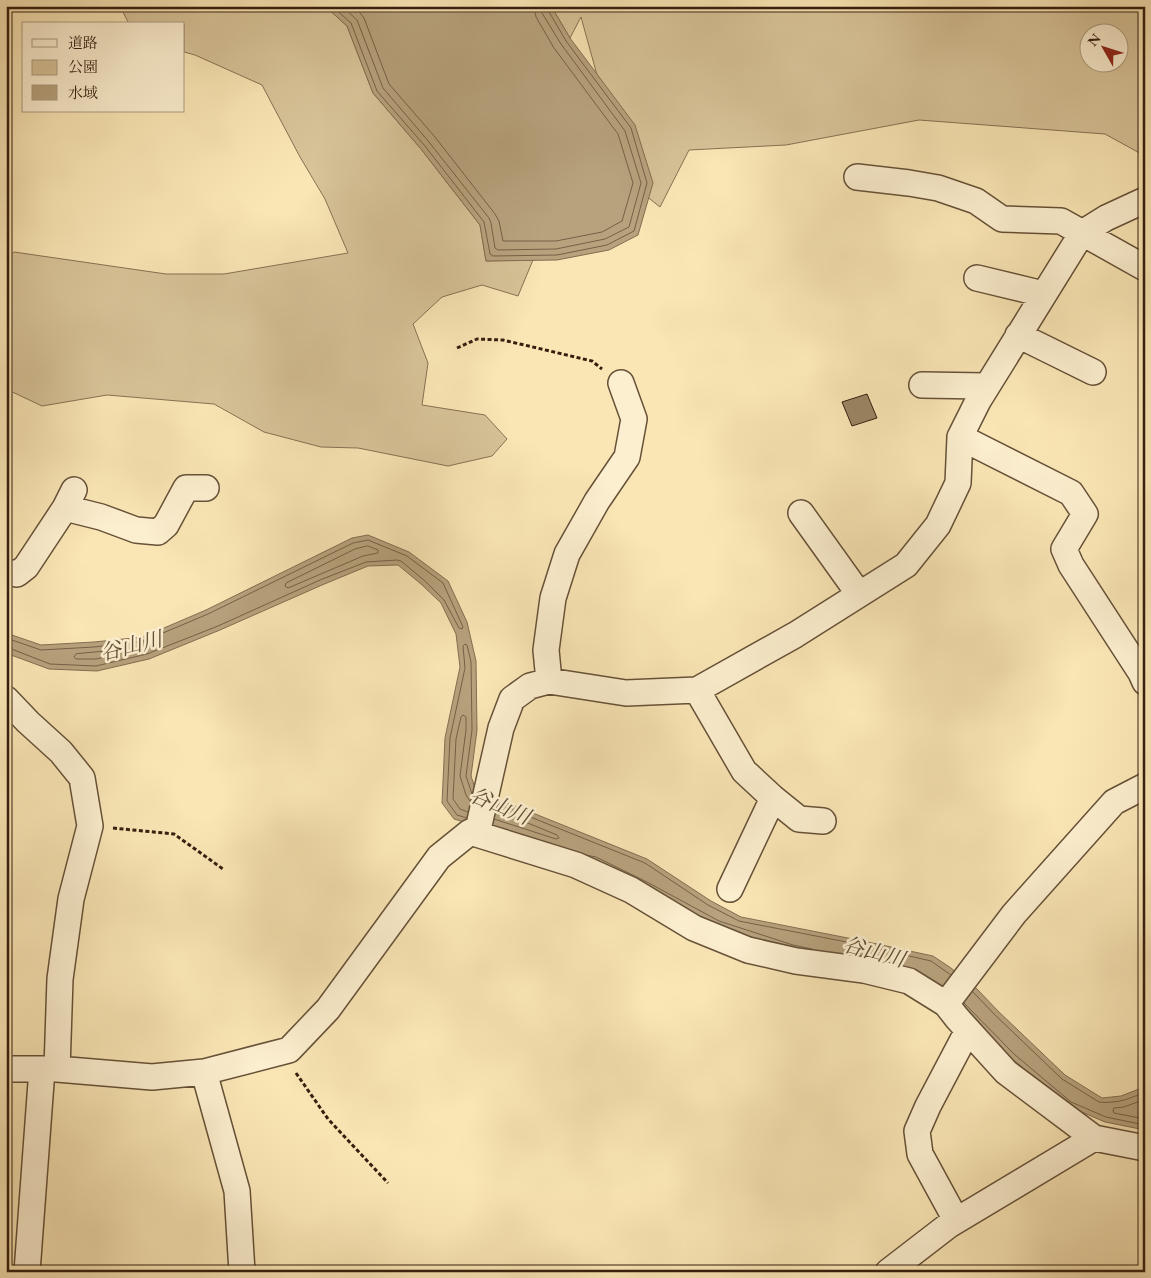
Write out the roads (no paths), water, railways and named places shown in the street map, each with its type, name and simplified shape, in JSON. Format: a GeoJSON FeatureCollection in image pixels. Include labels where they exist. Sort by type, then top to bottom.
{"type":"FeatureCollection","features":[{"type":"Feature","properties":{"kind":"street"},"geometry":{"type":"LineString","coordinates":[[857,177],[938,188],[976,202],[1002,219],[1061,221],[1145,268]]}},
{"type":"Feature","properties":{"kind":"street"},"geometry":{"type":"LineString","coordinates":[[477,834],[501,728],[512,699],[530,686],[550,681],[626,693],[697,690],[795,635],[906,564],[938,525],[958,483],[960,437],[986,386],[1082,233],[1106,218],[1145,200]]}},
{"type":"Feature","properties":{"kind":"street"},"geometry":{"type":"LineString","coordinates":[[977,278],[1043,294]]}},
{"type":"Feature","properties":{"kind":"street"},"geometry":{"type":"LineString","coordinates":[[1018,335],[1093,372]]}},
{"type":"Feature","properties":{"kind":"street"},"geometry":{"type":"LineString","coordinates":[[550,681],[546,650],[553,598],[567,554],[596,501],[627,457],[634,419],[621,383]]}},
{"type":"Feature","properties":{"kind":"street"},"geometry":{"type":"LineString","coordinates":[[922,385],[986,386]]}},
{"type":"Feature","properties":{"kind":"street"},"geometry":{"type":"LineString","coordinates":[[960,437],[1071,493],[1085,514],[1064,550],[1071,565],[1145,682]]}},
{"type":"Feature","properties":{"kind":"street"},"geometry":{"type":"LineString","coordinates":[[6,572],[17,574],[26,567],[69,499],[101,517],[136,530],[158,532],[166,524],[186,488],[206,488]]}},
{"type":"Feature","properties":{"kind":"street"},"geometry":{"type":"LineString","coordinates":[[801,513],[859,594]]}},
{"type":"Feature","properties":{"kind":"street"},"geometry":{"type":"LineString","coordinates":[[697,690],[744,770],[773,798],[799,819],[823,821]]}},
{"type":"Feature","properties":{"kind":"street"},"geometry":{"type":"LineString","coordinates":[[6,699],[61,752],[82,778],[90,826],[68,917],[27,1272]]}},
{"type":"Feature","properties":{"kind":"street"},"geometry":{"type":"LineString","coordinates":[[946,1004],[1014,914],[1114,802],[1145,786]]}},
{"type":"Feature","properties":{"kind":"street"},"geometry":{"type":"LineString","coordinates":[[730,889],[773,798]]}},
{"type":"Feature","properties":{"kind":"street"},"geometry":{"type":"LineString","coordinates":[[6,1069],[50,1069],[152,1077],[204,1072],[289,1050],[328,1009],[439,857],[470,832],[576,865],[631,890],[694,928],[748,950],[796,961],[864,970],[909,981],[946,1004],[1006,1072],[1094,1138],[1145,1148]]}},
{"type":"Feature","properties":{"kind":"street"},"geometry":{"type":"LineString","coordinates":[[956,1220],[920,1154],[917,1131],[968,1030]]}},
{"type":"Feature","properties":{"kind":"street"},"geometry":{"type":"LineString","coordinates":[[204,1072],[237,1191],[242,1272]]}},
{"type":"Feature","properties":{"kind":"street"},"geometry":{"type":"LineString","coordinates":[[888,1272],[956,1220],[1094,1138]]}},
{"type":"Feature","properties":{"kind":"water"},"geometry":{"type":"Polygon","coordinates":[[[325,6],[551,6],[570,38],[635,125],[653,183],[638,235],[609,250],[557,260],[486,261],[480,225],[421,149],[373,93],[347,26],[325,6]]]}},
{"type":"Feature","properties":{"kind":"water","name":"谷山川"},"geometry":{"type":"Polygon","coordinates":[[[368,535],[409,552],[448,581],[467,622],[476,661],[477,730],[471,776],[476,791],[647,859],[711,901],[741,917],[933,956],[977,989],[1065,1075],[1102,1098],[1121,1096],[1139,1089],[1145,1090],[1145,1130],[1105,1122],[1068,1106],[1011,1058],[966,1012],[792,950],[717,926],[645,886],[491,830],[454,819],[442,803],[445,738],[460,667],[456,634],[441,603],[398,565],[368,566],[149,659],[97,671],[49,669],[11,655],[6,651],[6,633],[41,645],[143,637],[206,610],[352,538],[368,535]]]}}]}
